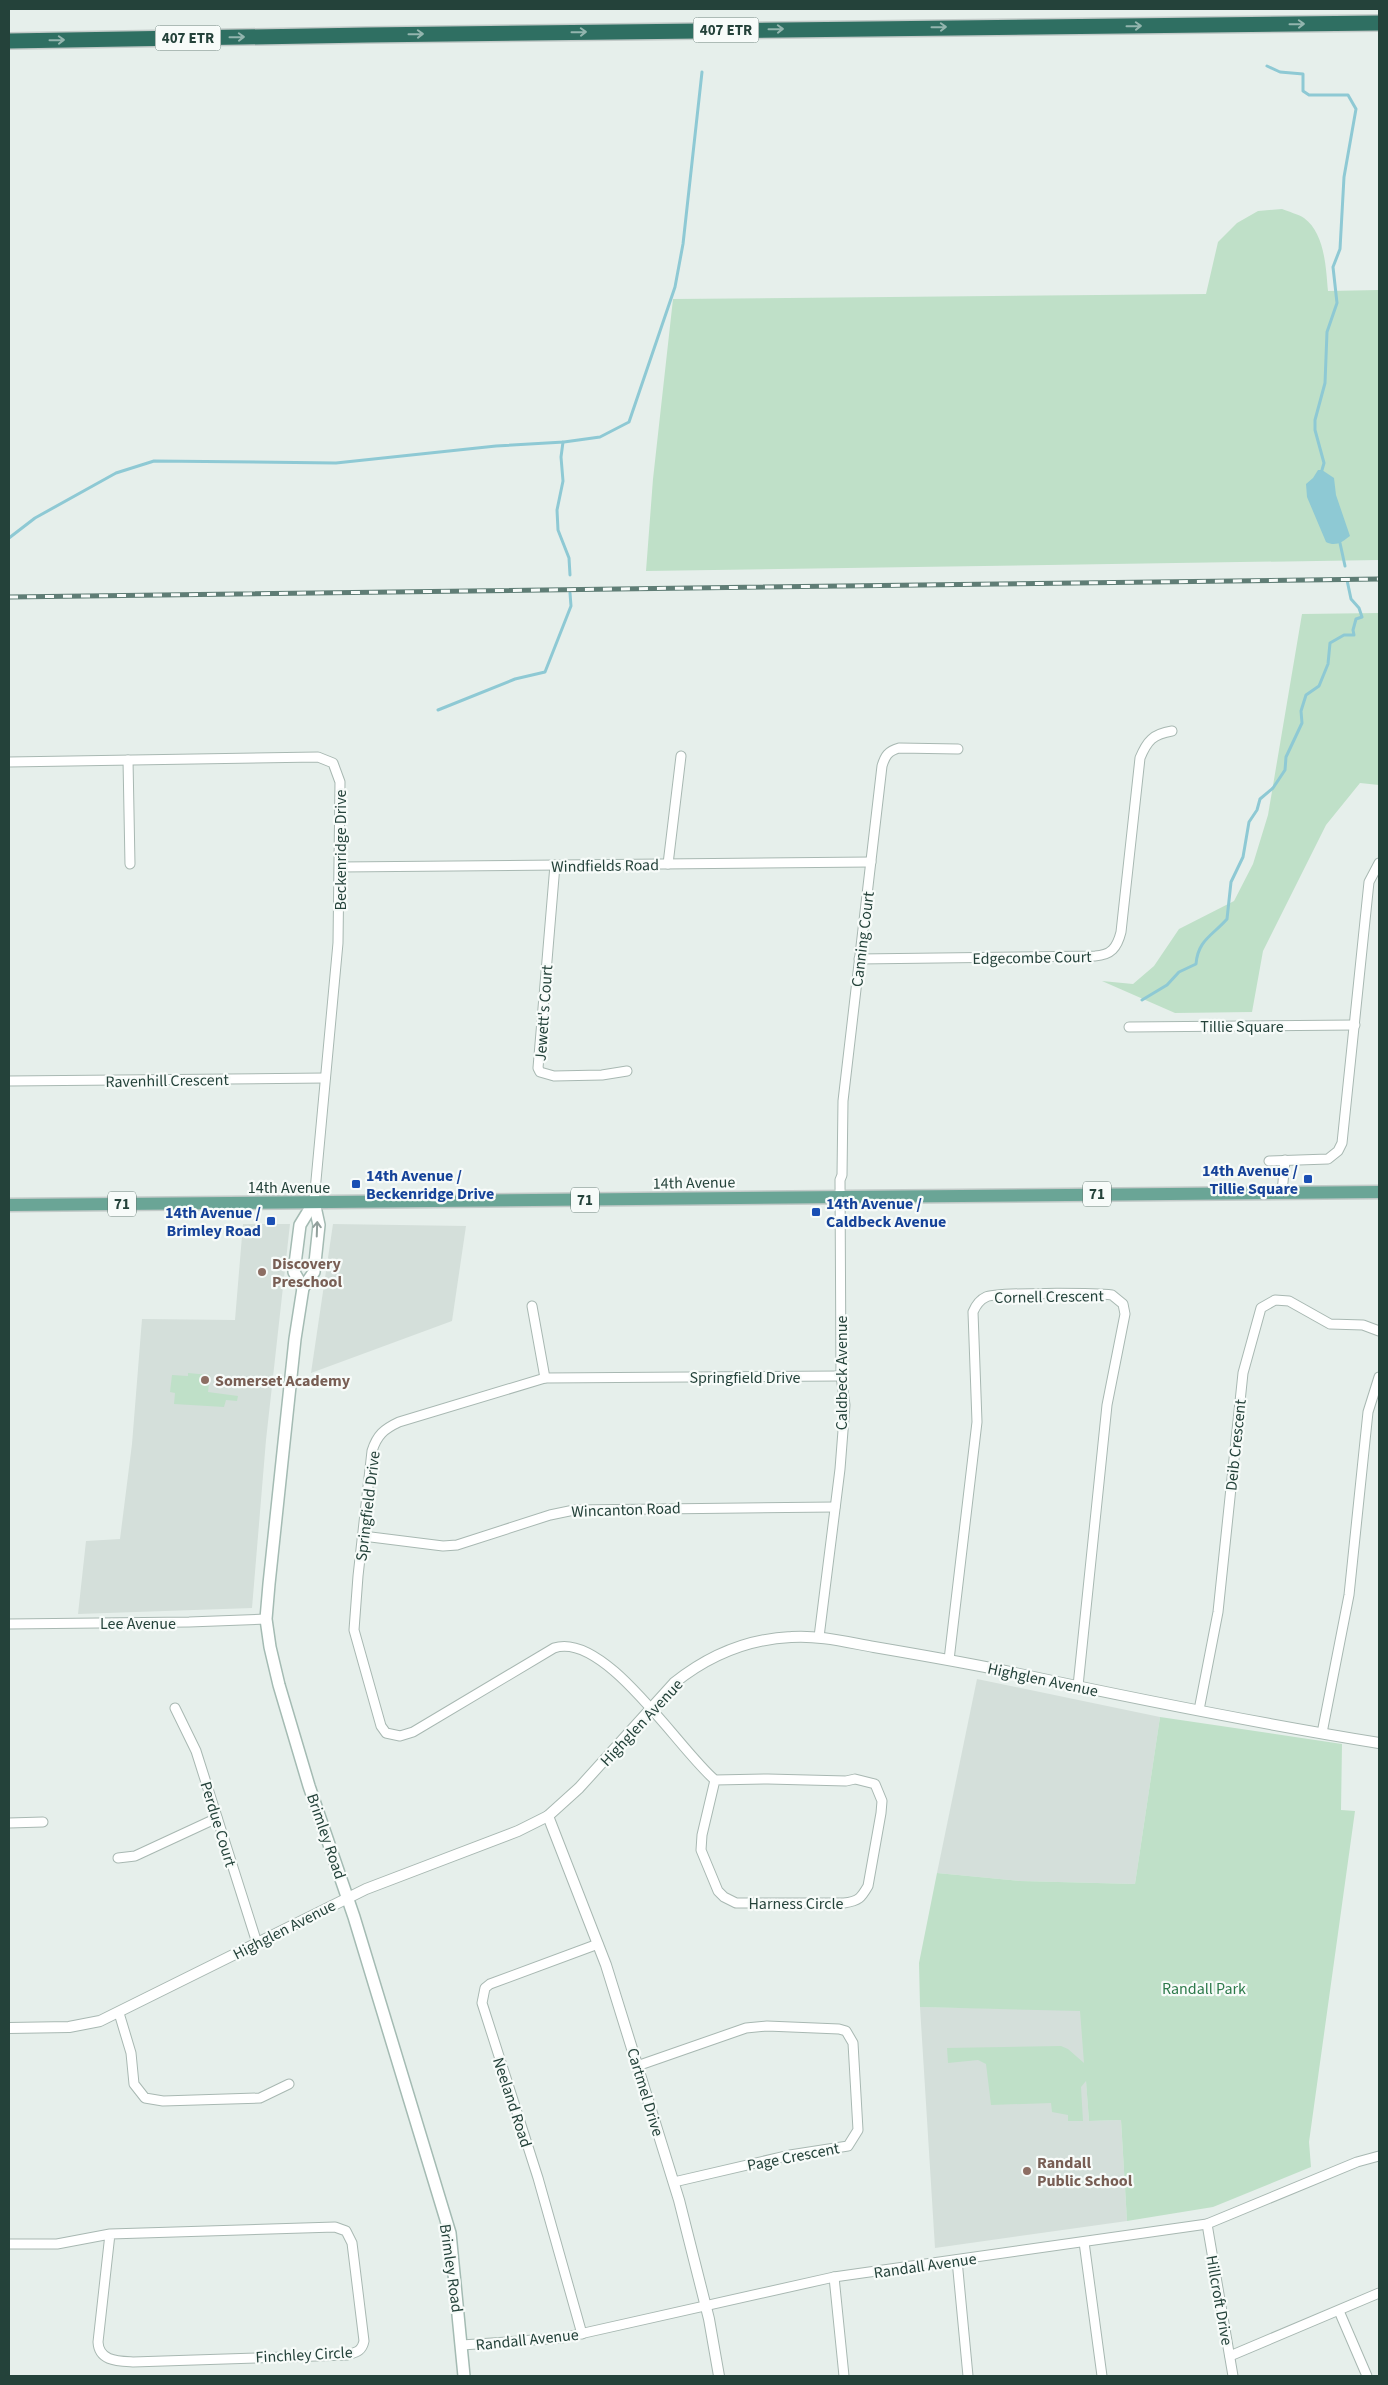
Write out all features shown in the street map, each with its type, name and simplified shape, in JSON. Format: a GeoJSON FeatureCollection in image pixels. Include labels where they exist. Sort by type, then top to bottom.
{"type":"FeatureCollection","features":[{"type":"Feature","properties":{"kind":"highway","name":"407 ETR"},"geometry":{"type":"LineString","coordinates":[[9,41],[1379,23]]}},
{"type":"Feature","properties":{"kind":"main road","name":"14th Avenue"},"geometry":{"type":"LineString","coordinates":[[9,1205],[1379,1192]]}},
{"type":"Feature","properties":{"kind":"main road","name":"Brimley Road"},"geometry":{"type":"LineString","coordinates":[[303,1288],[294,1272],[300,1225],[314,1202]]}},
{"type":"Feature","properties":{"kind":"main road","name":"Brimley Road"},"geometry":{"type":"LineString","coordinates":[[314,1202],[318,1225],[314,1272],[303,1288],[294,1348],[266,1619],[270,1647],[300,1757],[348,1898],[450,2233],[464,2376]]}},
{"type":"Feature","properties":{"kind":"street","name":"Edgecombe Court"},"geometry":{"type":"LineString","coordinates":[[859,959],[1088,956],[1106,955],[1113,950],[1118,943],[1121,932],[1140,758],[1146,744],[1157,733],[1172,731]]}},
{"type":"Feature","properties":{"kind":"street","name":"Canning Court"},"geometry":{"type":"LineString","coordinates":[[840,1196],[843,1101],[882,766],[885,757],[890,751],[899,748],[958,749]]}},
{"type":"Feature","properties":{"kind":"street"},"geometry":{"type":"LineString","coordinates":[[668,864],[681,756]]}},
{"type":"Feature","properties":{"kind":"street","name":"Beckenridge Drive"},"geometry":{"type":"LineString","coordinates":[[9,762],[326,759],[337,770],[340,782],[338,943],[314,1202]]}},
{"type":"Feature","properties":{"kind":"street"},"geometry":{"type":"LineString","coordinates":[[128,760],[130,864]]}},
{"type":"Feature","properties":{"kind":"street","name":"Windfields Road"},"geometry":{"type":"LineString","coordinates":[[340,867],[870,862]]}},
{"type":"Feature","properties":{"kind":"street"},"geometry":{"type":"LineString","coordinates":[[1269,1161],[1328,1159],[1338,1151],[1343,1132],[1369,882],[1379,863]]}},
{"type":"Feature","properties":{"kind":"street","name":"Jewett's Court"},"geometry":{"type":"LineString","coordinates":[[555,865],[538,1068],[540,1072],[546,1075],[554,1076],[602,1075],[627,1071]]}},
{"type":"Feature","properties":{"kind":"street","name":"Tillie Square"},"geometry":{"type":"LineString","coordinates":[[1128,1027],[1355,1025]]}},
{"type":"Feature","properties":{"kind":"street","name":"Ravenhill Crescent"},"geometry":{"type":"LineString","coordinates":[[9,1081],[325,1078]]}},
{"type":"Feature","properties":{"kind":"street"},"geometry":{"type":"LineString","coordinates":[[1282,1193],[1285,1160]]}},
{"type":"Feature","properties":{"kind":"street","name":"Caldbeck Avenue"},"geometry":{"type":"LineString","coordinates":[[819,1637],[835,1506],[844,1405],[840,1196]]}},
{"type":"Feature","properties":{"kind":"street","name":"Cornell Crescent"},"geometry":{"type":"LineString","coordinates":[[949,1660],[977,1422],[973,1312],[976,1304],[986,1297],[998,1295],[1112,1295],[1123,1304],[1124,1314],[1107,1404],[1078,1686]]}},
{"type":"Feature","properties":{"kind":"street","name":"Deib Crescent"},"geometry":{"type":"LineString","coordinates":[[1199,1710],[1218,1612],[1243,1373],[1261,1308],[1275,1300],[1289,1301],[1330,1324],[1363,1326],[1379,1331]]}},
{"type":"Feature","properties":{"kind":"street"},"geometry":{"type":"LineString","coordinates":[[532,1306],[545,1378]]}},
{"type":"Feature","properties":{"kind":"street","name":"Springfield Drive"},"geometry":{"type":"LineString","coordinates":[[651,1709],[618,1674],[596,1656],[571,1646],[561,1646],[413,1732],[400,1736],[386,1732],[381,1726],[354,1630],[372,1451],[376,1438],[386,1428],[545,1378],[842,1376]]}},
{"type":"Feature","properties":{"kind":"street"},"geometry":{"type":"LineString","coordinates":[[1322,1733],[1349,1595],[1368,1412],[1379,1377]]}},
{"type":"Feature","properties":{"kind":"street","name":"Wincanton Road"},"geometry":{"type":"LineString","coordinates":[[363,1536],[442,1546],[457,1545],[550,1514],[574,1510],[835,1506]]}},
{"type":"Feature","properties":{"kind":"street","name":"Lee Avenue"},"geometry":{"type":"LineString","coordinates":[[9,1624],[189,1622],[266,1619]]}},
{"type":"Feature","properties":{"kind":"street","name":"Highglen Avenue"},"geometry":{"type":"LineString","coordinates":[[9,2028],[80,2026],[100,2021],[348,1898],[518,1831],[548,1816],[579,1788],[674,1683],[689,1671],[724,1651],[744,1643],[792,1636],[819,1637],[949,1660],[1199,1710],[1379,1743]]}},
{"type":"Feature","properties":{"kind":"street","name":"Perdue Court"},"geometry":{"type":"LineString","coordinates":[[176,1708],[196,1751],[257,1943]]}},
{"type":"Feature","properties":{"kind":"street"},"geometry":{"type":"LineString","coordinates":[[651,1709],[702,1770],[715,1780]]}},
{"type":"Feature","properties":{"kind":"street","name":"Harness Circle"},"geometry":{"type":"LineString","coordinates":[[855,1779],[875,1784],[882,1801],[881,1813],[868,1886],[863,1897],[857,1902],[844,1904],[736,1903],[724,1898],[718,1891],[700,1844],[715,1780],[846,1781],[855,1779]]}},
{"type":"Feature","properties":{"kind":"street","name":"Cartmel Drive"},"geometry":{"type":"LineString","coordinates":[[548,1816],[598,1944],[674,2182],[688,2230],[706,2307],[719,2376]]}},
{"type":"Feature","properties":{"kind":"street"},"geometry":{"type":"LineString","coordinates":[[118,1858],[135,1856],[217,1818]]}},
{"type":"Feature","properties":{"kind":"street"},"geometry":{"type":"LineString","coordinates":[[9,1823],[43,1822]]}},
{"type":"Feature","properties":{"kind":"street","name":"Neeland Road"},"geometry":{"type":"LineString","coordinates":[[582,2334],[538,2178],[482,2003],[485,1988],[490,1984],[598,1944]]}},
{"type":"Feature","properties":{"kind":"street"},"geometry":{"type":"LineString","coordinates":[[119,2013],[131,2054],[134,2084],[146,2098],[163,2101],[260,2098],[289,2084]]}},
{"type":"Feature","properties":{"kind":"street","name":"Page Crescent"},"geometry":{"type":"LineString","coordinates":[[638,2066],[746,2028],[760,2026],[839,2028],[851,2036],[854,2043],[858,2130],[848,2146],[790,2155],[674,2182]]}},
{"type":"Feature","properties":{"kind":"street","name":"Randall Avenue"},"geometry":{"type":"LineString","coordinates":[[462,2344],[562,2338],[834,2277],[1207,2224],[1357,2162],[1379,2156]]}},
{"type":"Feature","properties":{"kind":"street","name":"Hillcroft Drive"},"geometry":{"type":"LineString","coordinates":[[1207,2224],[1233,2376]]}},
{"type":"Feature","properties":{"kind":"street","name":"Finchley Circle"},"geometry":{"type":"LineString","coordinates":[[9,2244],[57,2244],[110,2234],[335,2227],[346,2231],[352,2243],[364,2341],[363,2348],[358,2352],[338,2355],[133,2362],[116,2361],[103,2356],[98,2350],[98,2342],[110,2234]]}},
{"type":"Feature","properties":{"kind":"street"},"geometry":{"type":"LineString","coordinates":[[1084,2242],[1102,2376]]}},
{"type":"Feature","properties":{"kind":"street"},"geometry":{"type":"LineString","coordinates":[[957,2260],[968,2376]]}},
{"type":"Feature","properties":{"kind":"street"},"geometry":{"type":"LineString","coordinates":[[834,2277],[844,2376]]}},
{"type":"Feature","properties":{"kind":"street"},"geometry":{"type":"LineString","coordinates":[[1230,2356],[1379,2293]]}},
{"type":"Feature","properties":{"kind":"street"},"geometry":{"type":"LineString","coordinates":[[1339,2311],[1367,2376]]}},
{"type":"Feature","properties":{"kind":"shaded area"},"geometry":{"type":"Polygon","coordinates":[[[243,1224],[290,1224],[266,1440],[252,1608],[78,1614],[86,1541],[120,1539],[132,1444],[142,1319],[235,1320],[243,1224]]]}},
{"type":"Feature","properties":{"kind":"shaded area"},"geometry":{"type":"Polygon","coordinates":[[[333,1224],[466,1226],[452,1321],[311,1373],[333,1224]]]}},
{"type":"Feature","properties":{"kind":"shaded area"},"geometry":{"type":"Polygon","coordinates":[[[977,1679],[1160,1717],[1135,1884],[1020,1881],[937,1873],[977,1679]]]}},
{"type":"Feature","properties":{"kind":"shaded area","name":"Randall Public School"},"geometry":{"type":"Polygon","coordinates":[[[920,2007],[1081,2010],[1089,2121],[1121,2120],[1127,2221],[935,2248],[920,2007]]]}},
{"type":"Feature","properties":{"kind":"green space"},"geometry":{"type":"Polygon","coordinates":[[[1282,209],[1304,218],[1316,233],[1323,252],[1328,291],[1379,290],[1379,560],[646,571],[653,479],[673,299],[1206,294],[1218,242],[1237,223],[1258,211],[1282,209]]]}},
{"type":"Feature","properties":{"kind":"green space"},"geometry":{"type":"Polygon","coordinates":[[[1379,613],[1379,785],[1360,783],[1326,825],[1263,951],[1252,1012],[1175,1013],[1102,981],[1133,984],[1154,966],[1179,929],[1234,901],[1253,864],[1268,815],[1302,614],[1379,613]]]}},
{"type":"Feature","properties":{"kind":"green space"},"geometry":{"type":"Polygon","coordinates":[[[188,1373],[210,1375],[208,1392],[238,1396],[237,1401],[226,1400],[224,1407],[174,1404],[175,1393],[170,1392],[172,1375],[188,1376],[188,1373]]]}},
{"type":"Feature","properties":{"kind":"green space","name":"Randall Park"},"geometry":{"type":"Polygon","coordinates":[[[1160,1717],[1342,1744],[1341,1810],[1355,1811],[1309,2142],[1311,2167],[1213,2207],[1127,2221],[1121,2120],[1089,2121],[1086,2081],[1081,2087],[1083,2121],[1068,2121],[1068,2115],[1052,2112],[1051,2103],[991,2105],[986,2064],[978,2060],[948,2063],[947,2048],[1061,2046],[1068,2049],[1084,2063],[1080,2011],[920,2007],[919,1963],[937,1873],[1020,1881],[1135,1884],[1160,1717]]]}},
{"type":"Feature","properties":{"kind":"water"},"geometry":{"type":"Polygon","coordinates":[[[1318,470],[1322,470],[1334,478],[1336,495],[1350,536],[1336,544],[1326,542],[1307,497],[1306,484],[1318,470]]]}},
{"type":"Feature","properties":{"kind":"waterway"},"geometry":{"type":"LineString","coordinates":[[1267,66],[1280,72],[1303,74],[1303,91],[1309,95],[1348,95],[1356,109],[1344,177],[1340,249],[1333,267],[1337,303],[1327,332],[1325,383],[1315,420],[1315,430],[1324,463],[1322,470]]}},
{"type":"Feature","properties":{"kind":"waterway"},"geometry":{"type":"LineString","coordinates":[[9,538],[35,518],[116,473],[154,461],[336,463],[600,437],[629,422],[675,287],[683,244],[702,72]]}},
{"type":"Feature","properties":{"kind":"waterway"},"geometry":{"type":"LineString","coordinates":[[563,442],[561,457],[563,481],[557,510],[558,530],[569,558],[570,575]]}},
{"type":"Feature","properties":{"kind":"waterway"},"geometry":{"type":"LineString","coordinates":[[1340,543],[1345,566]]}},
{"type":"Feature","properties":{"kind":"waterway"},"geometry":{"type":"LineString","coordinates":[[1142,1000],[1167,985],[1179,972],[1196,964],[1197,956],[1203,944],[1227,919],[1231,882],[1243,857],[1249,822],[1257,810],[1260,799],[1273,788],[1285,770],[1286,757],[1302,723],[1301,711],[1306,695],[1319,686],[1328,664],[1330,643],[1344,635],[1354,635],[1353,630],[1356,619],[1362,617],[1359,608],[1351,599],[1347,580]]}},
{"type":"Feature","properties":{"kind":"waterway"},"geometry":{"type":"LineString","coordinates":[[438,710],[515,679],[545,672],[571,606],[570,593]]}},
{"type":"Feature","properties":{"kind":"railway"},"geometry":{"type":"LineString","coordinates":[[9,597],[1379,579]]}},
{"type":"Feature","properties":{"kind":"place","name":"14th Avenue / Tillie Square"},"geometry":{"type":"Point","coordinates":[1308,1179]}},
{"type":"Feature","properties":{"kind":"place","name":"14th Avenue / Beckenridge Drive"},"geometry":{"type":"Point","coordinates":[356,1184]}},
{"type":"Feature","properties":{"kind":"place","name":"14th Avenue / Caldbeck Avenue"},"geometry":{"type":"Point","coordinates":[816,1212]}},
{"type":"Feature","properties":{"kind":"place","name":"14th Avenue / Brimley Road"},"geometry":{"type":"Point","coordinates":[271,1221]}},
{"type":"Feature","properties":{"kind":"place","name":"Discovery Preschool"},"geometry":{"type":"Point","coordinates":[262,1272]}},
{"type":"Feature","properties":{"kind":"place","name":"Somerset Academy"},"geometry":{"type":"Point","coordinates":[205,1380]}},
{"type":"Feature","properties":{"kind":"place","name":"Randall Public School"},"geometry":{"type":"Point","coordinates":[1027,2171]}}]}
